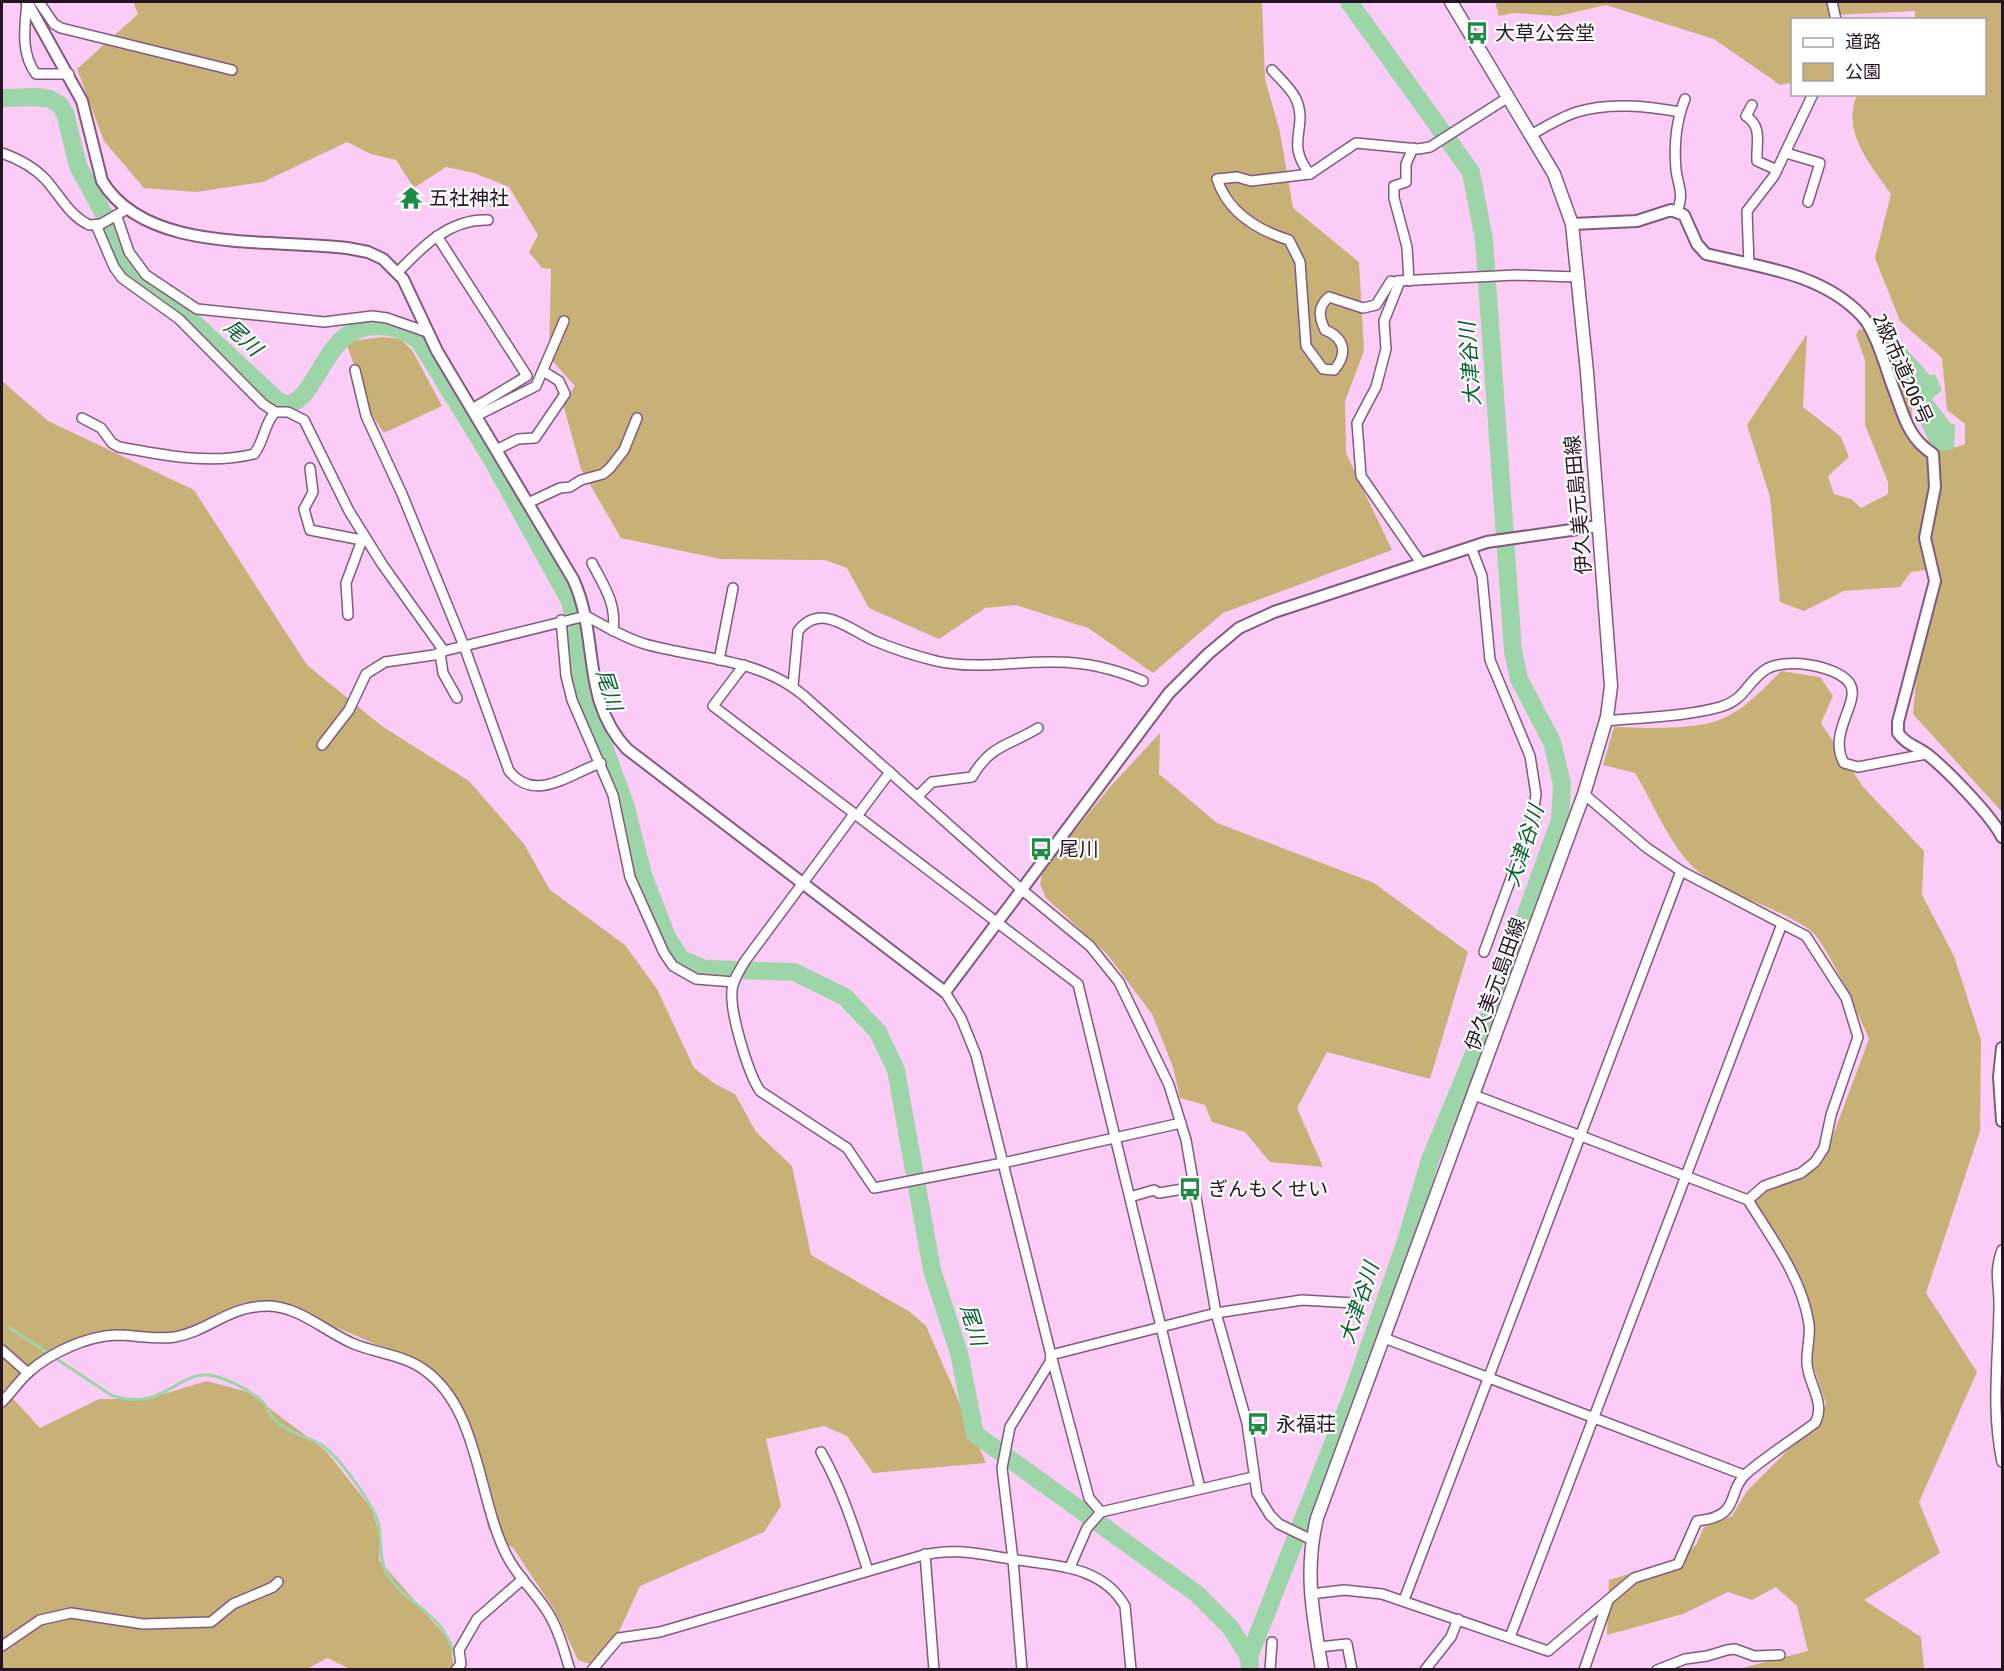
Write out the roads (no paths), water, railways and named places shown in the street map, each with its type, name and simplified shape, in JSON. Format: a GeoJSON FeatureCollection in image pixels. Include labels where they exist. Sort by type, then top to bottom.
{"type":"FeatureCollection","features":[{"type":"Feature","properties":{"kind":"main road","name":"伊久美元島田線"},"geometry":{"type":"LineString","coordinates":[[1322,1670],[1311,1594],[1308,1538],[1584,794],[1605,721],[1611,686],[1572,224],[1554,174],[1451,2]]}},
{"type":"Feature","properties":{"kind":"street"},"geometry":{"type":"LineString","coordinates":[[27,2],[82,101],[102,180],[109,192],[127,209],[162,226],[191,235],[230,240],[324,245],[368,252],[383,259],[398,272],[410,291],[427,332],[573,579],[583,616],[596,694],[617,738],[627,749],[945,992],[970,1038],[1089,1498],[1099,1514]]}},
{"type":"Feature","properties":{"kind":"street"},"geometry":{"type":"LineString","coordinates":[[27,2],[24,33],[31,67],[36,74],[69,74]]}},
{"type":"Feature","properties":{"kind":"street"},"geometry":{"type":"LineString","coordinates":[[39,2],[54,24],[61,28],[232,70]]}},
{"type":"Feature","properties":{"kind":"street"},"geometry":{"type":"LineString","coordinates":[[1832,2],[1836,18]]}},
{"type":"Feature","properties":{"kind":"street"},"geometry":{"type":"LineString","coordinates":[[1272,70],[1296,98],[1299,111],[1297,154],[1310,174]]}},
{"type":"Feature","properties":{"kind":"street"},"geometry":{"type":"LineString","coordinates":[[1749,264],[1747,211],[1777,171],[1812,96]]}},
{"type":"Feature","properties":{"kind":"street"},"geometry":{"type":"LineString","coordinates":[[1507,98],[1430,147],[1413,148],[1356,143],[1310,174],[1251,181],[1237,177],[1217,179],[1237,213],[1262,232],[1288,240],[1300,262],[1306,346],[1323,369],[1334,370],[1342,360],[1343,344],[1337,335],[1325,330],[1319,316],[1322,303],[1329,297],[1363,308],[1376,304],[1397,281],[1479,277],[1577,277]]}},
{"type":"Feature","properties":{"kind":"street"},"geometry":{"type":"LineString","coordinates":[[1572,224],[1637,221],[1671,210],[1677,212],[1683,196],[1676,171],[1680,112],[1685,99]]}},
{"type":"Feature","properties":{"kind":"street"},"geometry":{"type":"LineString","coordinates":[[1752,105],[1746,116],[1755,122],[1758,129],[1757,161],[1777,171]]}},
{"type":"Feature","properties":{"kind":"street"},"geometry":{"type":"LineString","coordinates":[[1531,135],[1575,112],[1600,107],[1651,107],[1680,112]]}},
{"type":"Feature","properties":{"kind":"street"},"geometry":{"type":"LineString","coordinates":[[1413,148],[1406,164],[1406,182],[1394,186],[1394,198],[1407,248],[1384,321],[1386,349],[1376,387],[1357,423],[1361,476],[1421,563]]}},
{"type":"Feature","properties":{"kind":"street"},"geometry":{"type":"LineString","coordinates":[[2,153],[27,164],[48,182],[73,215],[89,225],[114,218],[127,209]]}},
{"type":"Feature","properties":{"kind":"street"},"geometry":{"type":"LineString","coordinates":[[1786,153],[1820,163],[1808,202]]}},
{"type":"Feature","properties":{"kind":"street","name":"2級市道206号"},"geometry":{"type":"LineString","coordinates":[[1677,212],[1683,215],[1697,244],[1706,254],[1801,278],[1826,290],[1862,315],[1878,346],[1906,427],[1918,444],[1933,454],[1935,487],[1925,538],[1935,581],[1900,713],[1898,733],[1908,745],[1926,754]]}},
{"type":"Feature","properties":{"kind":"street"},"geometry":{"type":"LineString","coordinates":[[114,218],[129,252],[146,275],[204,312],[324,322],[372,316],[387,318],[427,332]]}},
{"type":"Feature","properties":{"kind":"street"},"geometry":{"type":"LineString","coordinates":[[398,272],[421,248],[437,236],[464,222],[488,220]]}},
{"type":"Feature","properties":{"kind":"street"},"geometry":{"type":"LineString","coordinates":[[99,224],[114,267],[122,278],[179,320],[263,404],[275,412],[288,412],[304,420],[364,540],[442,652],[443,673],[457,698]]}},
{"type":"Feature","properties":{"kind":"street"},"geometry":{"type":"LineString","coordinates":[[437,236],[526,376],[474,413]]}},
{"type":"Feature","properties":{"kind":"street"},"geometry":{"type":"LineString","coordinates":[[474,413],[536,386],[564,321]]}},
{"type":"Feature","properties":{"kind":"street"},"geometry":{"type":"LineString","coordinates":[[355,370],[366,416],[402,494],[464,646],[513,776],[526,784],[549,786],[575,772],[601,763]]}},
{"type":"Feature","properties":{"kind":"street"},"geometry":{"type":"LineString","coordinates":[[496,450],[519,439],[535,438],[565,394],[559,381],[543,371]]}},
{"type":"Feature","properties":{"kind":"street"},"geometry":{"type":"LineString","coordinates":[[82,418],[101,428],[112,443],[119,447],[182,458],[228,458],[254,454],[259,448],[269,418],[275,412]]}},
{"type":"Feature","properties":{"kind":"street"},"geometry":{"type":"LineString","coordinates":[[528,503],[560,488],[570,487],[581,480],[603,474],[624,450],[637,418]]}},
{"type":"Feature","properties":{"kind":"street"},"geometry":{"type":"LineString","coordinates":[[310,468],[313,492],[304,509],[310,530],[364,540]]}},
{"type":"Feature","properties":{"kind":"street"},"geometry":{"type":"LineString","coordinates":[[945,992],[1169,693],[1239,628],[1274,612],[1487,542],[1599,526]]}},
{"type":"Feature","properties":{"kind":"street"},"geometry":{"type":"LineString","coordinates":[[348,615],[346,584],[364,540]]}},
{"type":"Feature","properties":{"kind":"street"},"geometry":{"type":"LineString","coordinates":[[1471,547],[1482,576],[1490,660],[1530,756],[1536,794],[1532,821],[1484,952]]}},
{"type":"Feature","properties":{"kind":"street"},"geometry":{"type":"LineString","coordinates":[[592,563],[612,602],[615,613],[613,631]]}},
{"type":"Feature","properties":{"kind":"street"},"geometry":{"type":"LineString","coordinates":[[719,660],[733,588]]}},
{"type":"Feature","properties":{"kind":"street"},"geometry":{"type":"LineString","coordinates":[[322,745],[349,710],[366,674],[385,662],[442,652],[583,616],[642,643],[744,665],[765,671],[793,686],[1021,889],[1090,946],[1119,982],[1169,1084],[1181,1123],[1195,1187],[1216,1313],[1248,1423],[1253,1477],[1257,1494],[1263,1506],[1279,1524],[1308,1538]]}},
{"type":"Feature","properties":{"kind":"street"},"geometry":{"type":"LineString","coordinates":[[793,686],[798,631],[803,624],[823,618],[838,621],[874,641],[937,661],[975,664],[1055,662],[1082,664],[1117,671],[1143,681]]}},
{"type":"Feature","properties":{"kind":"street"},"geometry":{"type":"LineString","coordinates":[[563,620],[569,687],[613,795],[630,876],[667,959],[673,966],[696,979],[735,980]]}},
{"type":"Feature","properties":{"kind":"street"},"geometry":{"type":"LineString","coordinates":[[744,665],[712,706],[1078,984],[1200,1488]]}},
{"type":"Feature","properties":{"kind":"street"},"geometry":{"type":"LineString","coordinates":[[1605,721],[1713,709],[1733,703],[1765,670],[1778,665],[1812,665],[1830,669],[1850,683],[1853,692],[1838,741],[1838,752],[1844,763],[1858,767],[1926,754],[1994,822],[2002,837]]}},
{"type":"Feature","properties":{"kind":"street"},"geometry":{"type":"LineString","coordinates":[[918,796],[933,782],[972,777],[982,759],[1001,745],[1022,738],[1038,728]]}},
{"type":"Feature","properties":{"kind":"street"},"geometry":{"type":"LineString","coordinates":[[890,772],[745,961],[735,980],[732,992],[742,1044],[754,1082],[760,1091],[847,1148],[874,1188],[1003,1163],[1181,1123]]}},
{"type":"Feature","properties":{"kind":"street"},"geometry":{"type":"LineString","coordinates":[[1584,794],[1647,848],[1681,871],[1806,936],[1816,948],[1846,998],[1858,1037],[1831,1115],[1824,1148],[1815,1162],[1791,1178],[1764,1186],[1748,1200]]}},
{"type":"Feature","properties":{"kind":"street"},"geometry":{"type":"LineString","coordinates":[[1404,1600],[1681,871]]}},
{"type":"Feature","properties":{"kind":"street"},"geometry":{"type":"LineString","coordinates":[[1510,1637],[1782,924]]}},
{"type":"Feature","properties":{"kind":"street"},"geometry":{"type":"LineString","coordinates":[[2002,1048],[1999,1077],[2002,1121]]}},
{"type":"Feature","properties":{"kind":"street"},"geometry":{"type":"LineString","coordinates":[[1311,1594],[1366,1590],[1404,1600],[1548,1650],[1634,1578],[1678,1564],[1697,1521],[1710,1520],[1722,1514],[1731,1505],[1744,1475],[1815,1423],[1820,1414],[1807,1369],[1811,1342],[1801,1290],[1748,1200],[1474,1095]]}},
{"type":"Feature","properties":{"kind":"street"},"geometry":{"type":"LineString","coordinates":[[1130,1197],[1154,1190],[1159,1193],[1195,1187]]}},
{"type":"Feature","properties":{"kind":"street"},"geometry":{"type":"LineString","coordinates":[[2002,1250],[1996,1265],[1999,1306],[1994,1402],[2002,1462]]}},
{"type":"Feature","properties":{"kind":"street"},"geometry":{"type":"LineString","coordinates":[[1051,1355],[1216,1313],[1302,1300],[1354,1303]]}},
{"type":"Feature","properties":{"kind":"street"},"geometry":{"type":"LineString","coordinates":[[2,1402],[28,1373],[45,1360],[96,1339],[112,1335],[172,1337],[196,1332],[224,1315],[244,1309],[268,1306],[313,1321],[354,1344],[421,1368],[447,1390],[465,1427],[507,1557],[548,1612],[570,1670]]}},
{"type":"Feature","properties":{"kind":"street"},"geometry":{"type":"LineString","coordinates":[[1384,1338],[1744,1475]]}},
{"type":"Feature","properties":{"kind":"street"},"geometry":{"type":"LineString","coordinates":[[2,1350],[28,1373]]}},
{"type":"Feature","properties":{"kind":"street"},"geometry":{"type":"LineString","coordinates":[[1022,1670],[1013,1560],[1002,1468],[1006,1443],[1017,1412],[1050,1362],[1051,1355]]}},
{"type":"Feature","properties":{"kind":"street"},"geometry":{"type":"LineString","coordinates":[[821,1452],[851,1517],[868,1571]]}},
{"type":"Feature","properties":{"kind":"street"},"geometry":{"type":"LineString","coordinates":[[1070,1567],[1087,1528],[1099,1514],[1253,1477]]}},
{"type":"Feature","properties":{"kind":"street"},"geometry":{"type":"LineString","coordinates":[[592,1670],[619,1638],[660,1632],[925,1554],[966,1551],[1070,1567],[1098,1579],[1123,1602],[1131,1670]]}},
{"type":"Feature","properties":{"kind":"street"},"geometry":{"type":"LineString","coordinates":[[925,1554],[934,1670]]}},
{"type":"Feature","properties":{"kind":"street"},"geometry":{"type":"LineString","coordinates":[[459,1667],[459,1650],[477,1620],[523,1579]]}},
{"type":"Feature","properties":{"kind":"street"},"geometry":{"type":"LineString","coordinates":[[2,1646],[40,1620],[71,1614],[143,1624],[211,1622],[233,1604],[273,1587],[278,1582]]}},
{"type":"Feature","properties":{"kind":"street"},"geometry":{"type":"LineString","coordinates":[[1584,1670],[1608,1599]]}},
{"type":"Feature","properties":{"kind":"street"},"geometry":{"type":"LineString","coordinates":[[1425,1670],[1451,1637],[1458,1619]]}},
{"type":"Feature","properties":{"kind":"street"},"geometry":{"type":"LineString","coordinates":[[1270,1670],[1272,1642]]}},
{"type":"Feature","properties":{"kind":"street"},"geometry":{"type":"LineString","coordinates":[[1319,1647],[1347,1644],[1352,1670]]}},
{"type":"Feature","properties":{"kind":"street"},"geometry":{"type":"LineString","coordinates":[[1657,1670],[1685,1659],[1727,1650],[1735,1649],[1754,1656],[1780,1654]]}},
{"type":"Feature","properties":{"kind":"waterway","name":"大津谷川"},"geometry":{"type":"LineString","coordinates":[[1250,1670],[1249,1657],[1354,1390],[1405,1244],[1430,1160],[1485,1027],[1560,820],[1562,784],[1552,742],[1519,679],[1513,651],[1484,239],[1471,172],[1349,2]]}},
{"type":"Feature","properties":{"kind":"waterway","name":"尾川"},"geometry":{"type":"LineString","coordinates":[[2,98],[38,97],[50,99],[60,105],[65,113],[78,166],[110,225],[120,257],[129,272],[176,306],[277,400],[287,405],[298,399],[308,389],[333,349],[345,337],[359,329],[377,326],[395,328],[420,342],[490,456],[570,601],[575,625],[580,682],[625,804],[643,875],[667,937],[681,959],[705,969],[794,972],[845,997],[878,1032],[896,1070],[932,1270],[959,1353],[975,1434],[1197,1594],[1230,1627],[1249,1657]]}},
{"type":"Feature","properties":{"kind":"waterway"},"geometry":{"type":"LineString","coordinates":[[10,1328],[111,1395],[129,1399],[144,1399],[201,1375],[226,1380],[257,1397],[280,1424],[323,1446],[352,1477],[378,1521],[383,1565],[386,1572],[404,1594],[434,1619],[450,1642],[456,1659]]}},
{"type":"Feature","properties":{"kind":"waterway"},"geometry":{"type":"LineString","coordinates":[[2000,1401],[2002,1367]]}},
{"type":"Feature","properties":{"kind":"place","name":"大草公会堂"},"geometry":{"type":"Point","coordinates":[1477,33]}},
{"type":"Feature","properties":{"kind":"place","name":"五社神社"},"geometry":{"type":"Point","coordinates":[411,198]}},
{"type":"Feature","properties":{"kind":"place","name":"尾川"},"geometry":{"type":"Point","coordinates":[1041,849]}},
{"type":"Feature","properties":{"kind":"place","name":"ぎんもくせい"},"geometry":{"type":"Point","coordinates":[1190,1189]}},
{"type":"Feature","properties":{"kind":"place","name":"永福荘"},"geometry":{"type":"Point","coordinates":[1258,1424]}}]}
